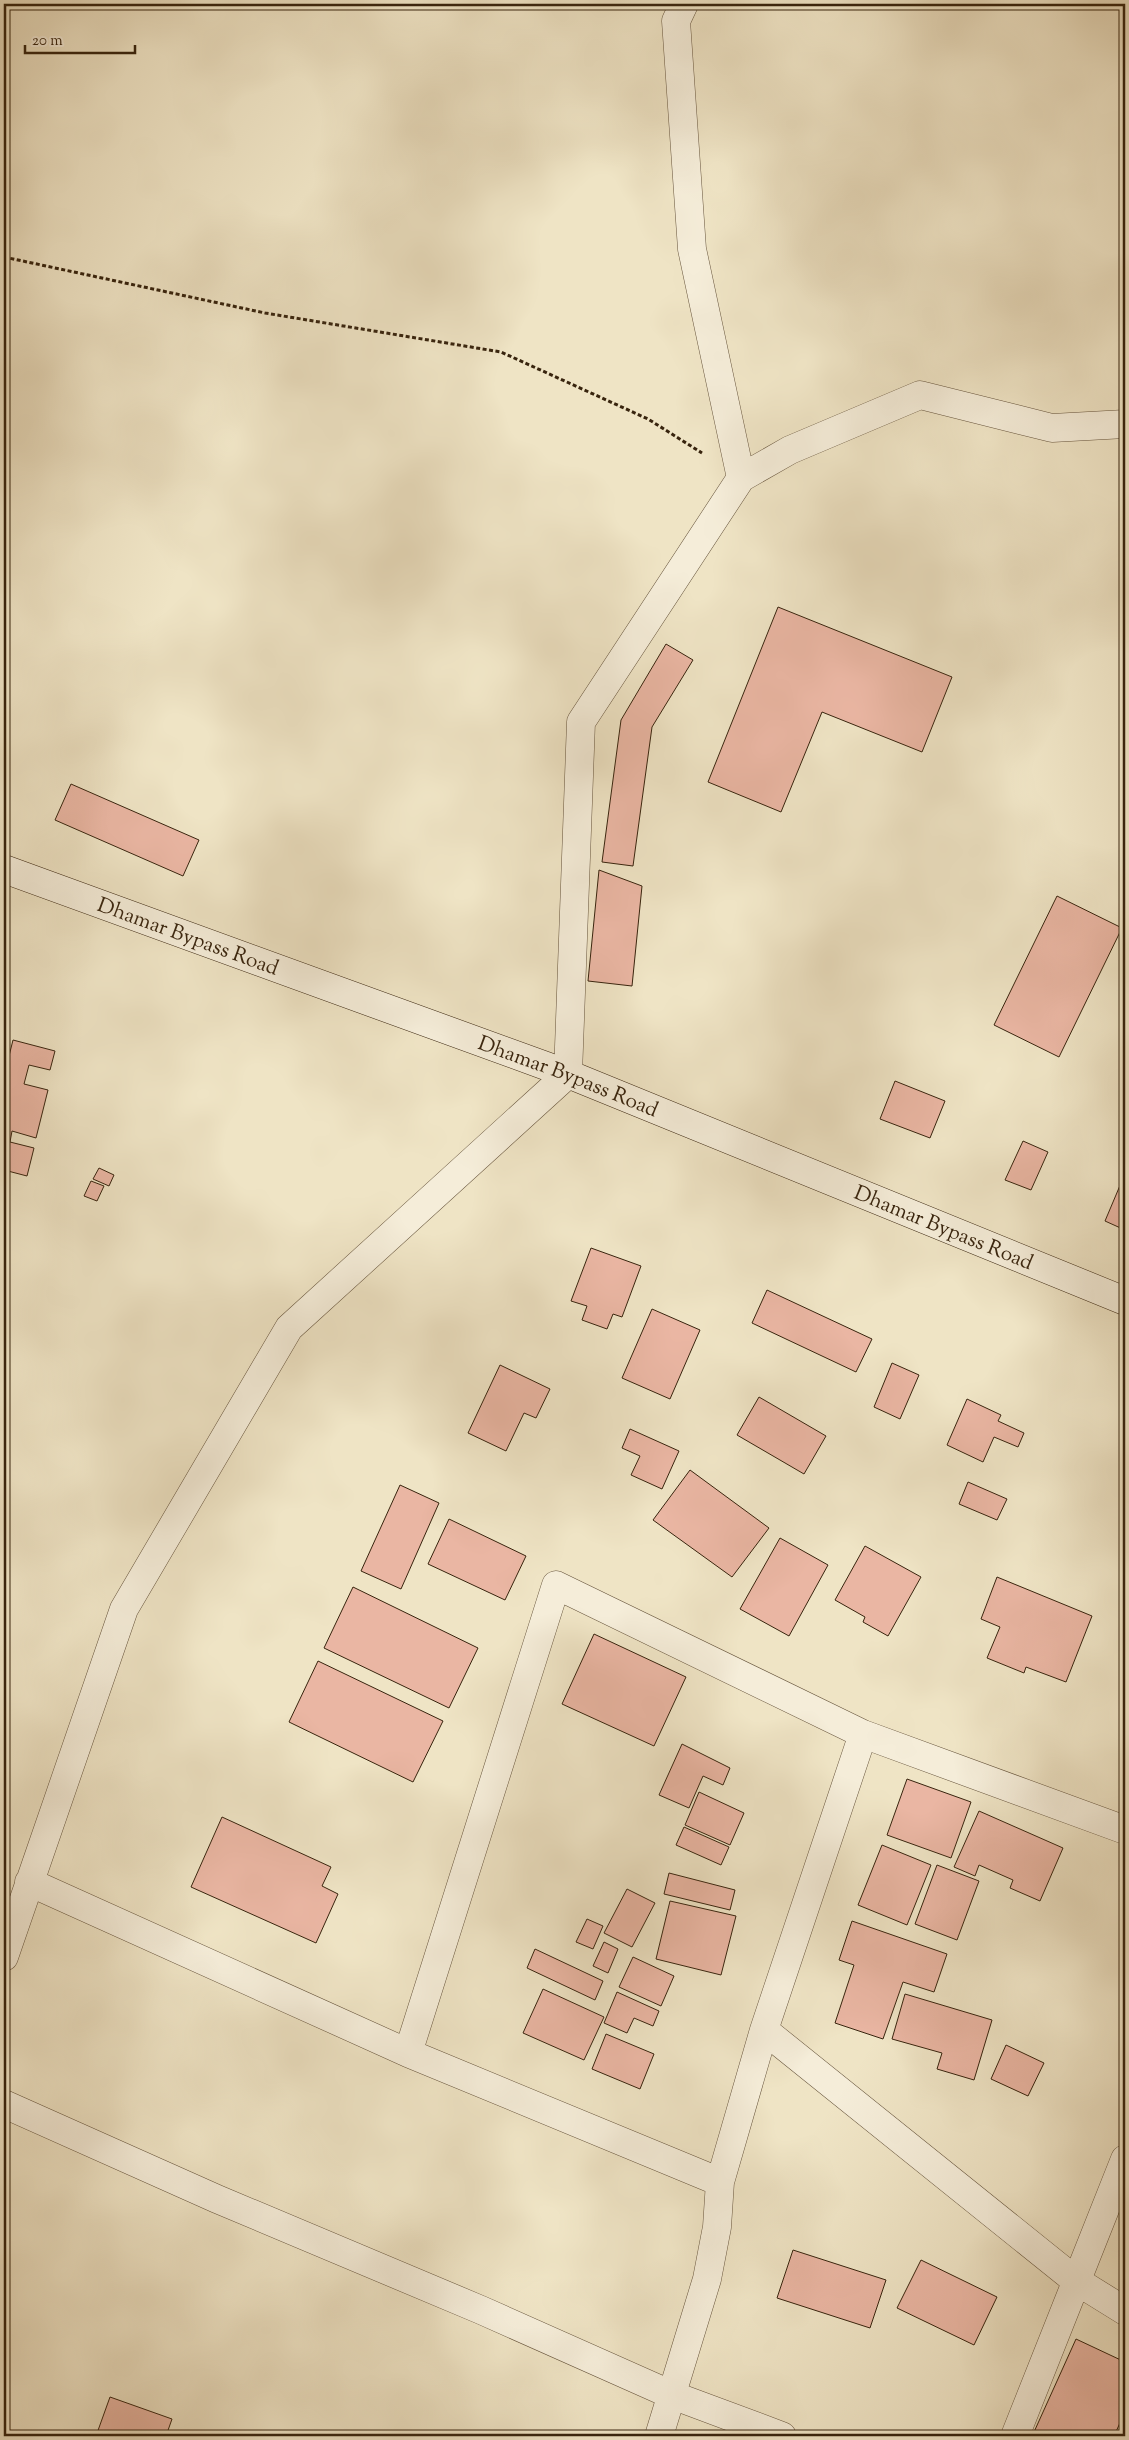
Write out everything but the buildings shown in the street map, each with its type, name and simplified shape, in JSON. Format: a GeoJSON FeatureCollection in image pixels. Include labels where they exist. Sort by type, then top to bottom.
{"type":"FeatureCollection","features":[{"type":"Feature","properties":{"kind":"street"},"geometry":{"type":"LineString","coordinates":[[684,4],[676,21],[692,249],[741,478]]}},
{"type":"Feature","properties":{"kind":"street"},"geometry":{"type":"LineString","coordinates":[[4,1957],[28,1882],[124,1609],[289,1328],[568,1074],[581,722],[741,478],[790,450],[920,395],[1052,428],[1125,424]]}},
{"type":"Feature","properties":{"kind":"street","name":"Dhamar Bypass Road"},"geometry":{"type":"LineString","coordinates":[[4,870],[568,1074],[1125,1301]]}},
{"type":"Feature","properties":{"kind":"street"},"geometry":{"type":"LineString","coordinates":[[408,2053],[556,1585],[863,1734],[1125,1830]]}},
{"type":"Feature","properties":{"kind":"street"},"geometry":{"type":"LineString","coordinates":[[658,2436],[707,2279],[718,2226],[720,2182],[764,2030],[863,1734]]}},
{"type":"Feature","properties":{"kind":"street"},"geometry":{"type":"LineString","coordinates":[[28,1882],[408,2053],[720,2182]]}},
{"type":"Feature","properties":{"kind":"street"},"geometry":{"type":"LineString","coordinates":[[764,2030],[1076,2280],[1125,2311]]}},
{"type":"Feature","properties":{"kind":"street"},"geometry":{"type":"LineString","coordinates":[[4,2104],[217,2199],[481,2310],[672,2395],[782,2436]]}},
{"type":"Feature","properties":{"kind":"street"},"geometry":{"type":"LineString","coordinates":[[1015,2436],[1125,2159]]}},
{"type":"Feature","properties":{"kind":"path"},"geometry":{"type":"LineString","coordinates":[[4,257],[266,313],[501,352],[648,418],[741,478]]}}]}
